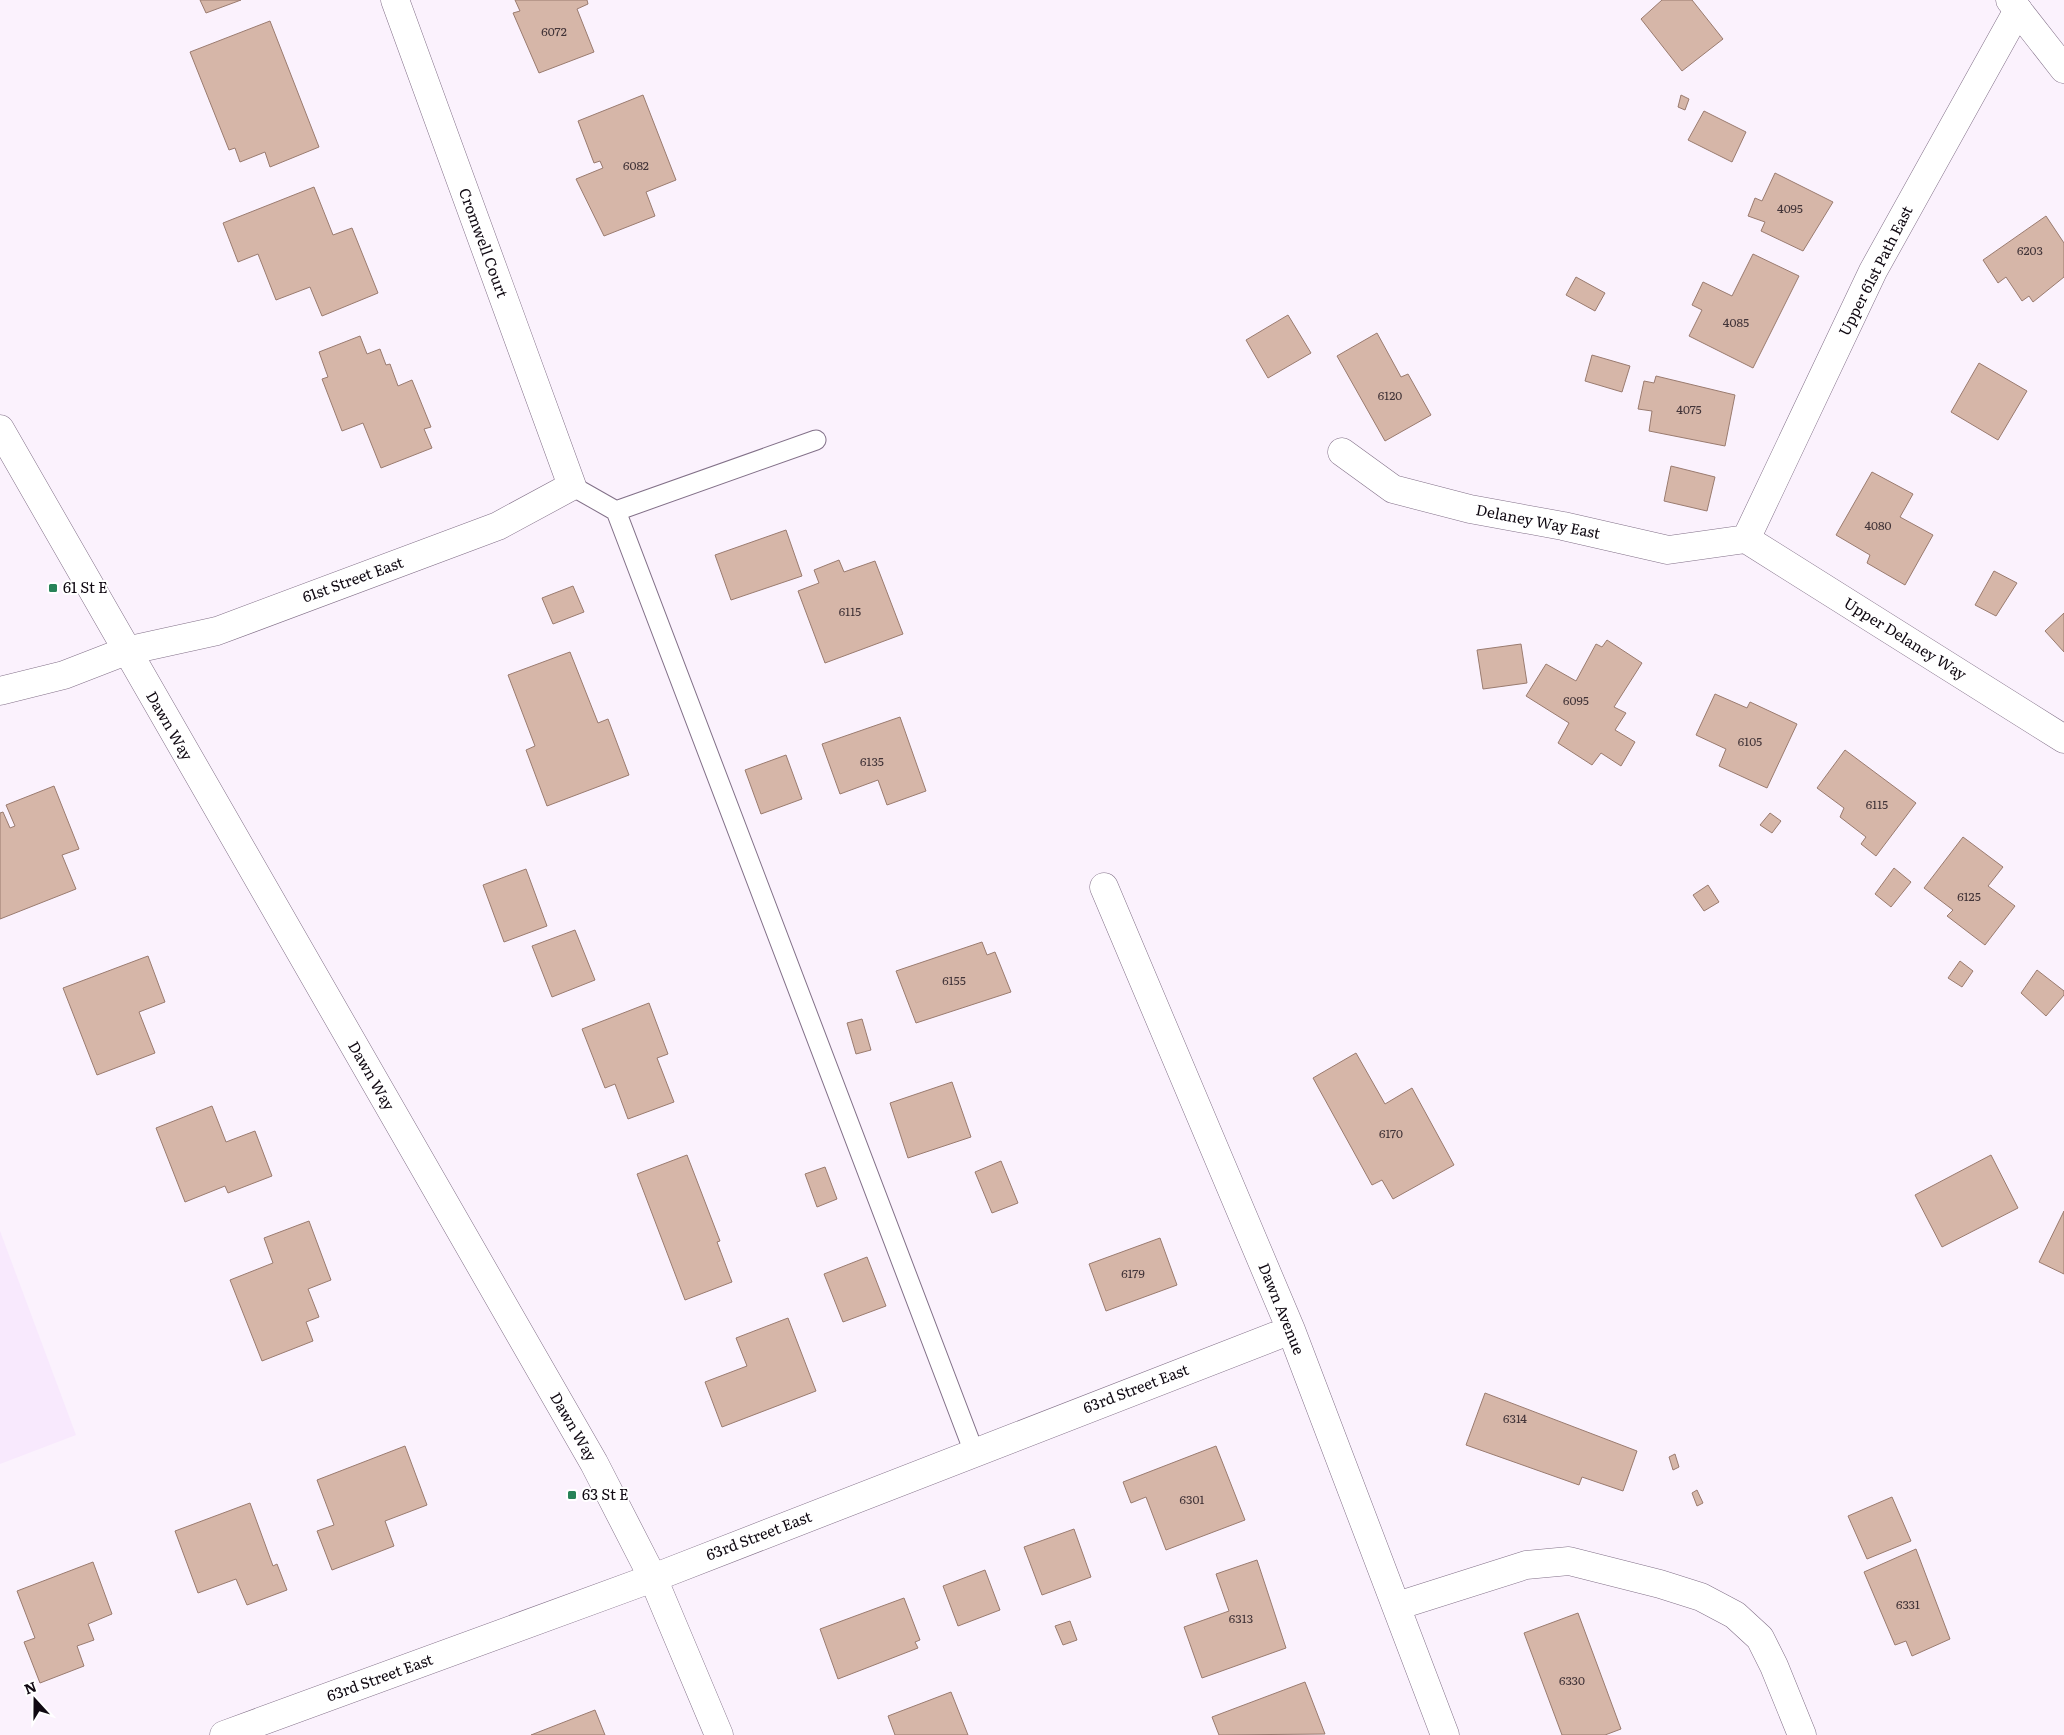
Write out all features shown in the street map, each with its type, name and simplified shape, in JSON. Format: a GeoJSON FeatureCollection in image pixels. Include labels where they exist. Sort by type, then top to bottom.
{"type":"FeatureCollection","features":[{"type":"Feature","properties":{"kind":"street","name":"Cromwell Court"},"geometry":{"type":"LineString","coordinates":[[395,0],[572,486]]}},
{"type":"Feature","properties":{"kind":"street"},"geometry":{"type":"LineString","coordinates":[[2014,5],[2064,69]]}},
{"type":"Feature","properties":{"kind":"street","name":"Upper 61st Path East"},"geometry":{"type":"LineString","coordinates":[[1746,538],[1873,271],[2014,5]]}},
{"type":"Feature","properties":{"kind":"street","name":"Dawn Way"},"geometry":{"type":"LineString","coordinates":[[0,429],[594,1463],[653,1578],[719,1735]]}},
{"type":"Feature","properties":{"kind":"street","name":"Delaney Way East"},"geometry":{"type":"LineString","coordinates":[[1342,452],[1393,489],[1470,509],[1563,526],[1668,550],[1746,538]]}},
{"type":"Feature","properties":{"kind":"street","name":"61st Street East"},"geometry":{"type":"LineString","coordinates":[[0,691],[64,675],[126,651],[217,631],[498,526],[572,486]]}},
{"type":"Feature","properties":{"kind":"street","name":"Upper Delaney Way"},"geometry":{"type":"LineString","coordinates":[[1746,538],[2064,739]]}},
{"type":"Feature","properties":{"kind":"street","name":"Dawn Avenue"},"geometry":{"type":"LineString","coordinates":[[1104,888],[1291,1330],[1446,1735]]}},
{"type":"Feature","properties":{"kind":"street","name":"63rd Street East"},"geometry":{"type":"LineString","coordinates":[[224,1735],[653,1578],[1291,1330]]}},
{"type":"Feature","properties":{"kind":"street"},"geometry":{"type":"LineString","coordinates":[[1397,1606],[1526,1564],[1569,1561],[1660,1584],[1701,1597],[1735,1615],[1760,1638],[1774,1666],[1802,1735]]}},
{"type":"Feature","properties":{"kind":"lane"},"geometry":{"type":"LineString","coordinates":[[616,511],[816,440]]}},
{"type":"Feature","properties":{"kind":"lane"},"geometry":{"type":"LineString","coordinates":[[572,486],[616,511],[974,1452]]}},
{"type":"Feature","properties":{"kind":"shaded area"},"geometry":{"type":"Polygon","coordinates":[[[0,1231],[76,1435],[0,1464],[0,1231]]]}},
{"type":"Feature","properties":{"kind":"building"},"geometry":{"type":"Polygon","coordinates":[[[200,0],[241,0],[206,13],[200,0]]]}},
{"type":"Feature","properties":{"kind":"building"},"geometry":{"type":"Polygon","coordinates":[[[515,0],[587,0],[588,4],[577,9],[594,52],[539,73],[513,13],[520,11],[515,0]]]}},
{"type":"Feature","properties":{"kind":"building"},"geometry":{"type":"Polygon","coordinates":[[[1662,0],[1692,0],[1723,39],[1682,71],[1641,19],[1662,0]]]}},
{"type":"Feature","properties":{"kind":"building"},"geometry":{"type":"Polygon","coordinates":[[[270,21],[319,147],[270,167],[265,152],[240,162],[235,148],[229,150],[190,52],[270,21]]]}},
{"type":"Feature","properties":{"kind":"building"},"geometry":{"type":"Polygon","coordinates":[[[643,95],[676,180],[646,192],[655,216],[604,236],[576,179],[603,168],[600,161],[594,163],[578,121],[643,95]]]}},
{"type":"Feature","properties":{"kind":"building"},"geometry":{"type":"Polygon","coordinates":[[[1681,95],[1689,99],[1685,110],[1678,107],[1681,95]]]}},
{"type":"Feature","properties":{"kind":"building"},"geometry":{"type":"Polygon","coordinates":[[[1704,111],[1746,132],[1732,162],[1688,140],[1704,111]]]}},
{"type":"Feature","properties":{"kind":"building"},"geometry":{"type":"Polygon","coordinates":[[[1775,173],[1833,202],[1803,251],[1761,231],[1765,222],[1748,216],[1755,198],[1762,201],[1775,173]]]}},
{"type":"Feature","properties":{"kind":"building"},"geometry":{"type":"Polygon","coordinates":[[[314,187],[333,235],[352,228],[378,293],[322,316],[310,287],[276,300],[258,254],[238,262],[223,223],[314,187]]]}},
{"type":"Feature","properties":{"kind":"building"},"geometry":{"type":"Polygon","coordinates":[[[2046,216],[2064,243],[2064,277],[2033,302],[2029,296],[2022,301],[2006,277],[1998,283],[1983,260],[2046,216]]]}},
{"type":"Feature","properties":{"kind":"building"},"geometry":{"type":"Polygon","coordinates":[[[1753,254],[1799,276],[1753,368],[1689,336],[1702,310],[1692,305],[1703,282],[1732,296],[1753,254]]]}},
{"type":"Feature","properties":{"kind":"building"},"geometry":{"type":"Polygon","coordinates":[[[1576,277],[1605,293],[1595,311],[1566,295],[1576,277]]]}},
{"type":"Feature","properties":{"kind":"building"},"geometry":{"type":"Polygon","coordinates":[[[1288,315],[1311,353],[1268,378],[1246,340],[1288,315]]]}},
{"type":"Feature","properties":{"kind":"building"},"geometry":{"type":"Polygon","coordinates":[[[1377,333],[1401,377],[1408,374],[1431,415],[1385,441],[1337,356],[1377,333]]]}},
{"type":"Feature","properties":{"kind":"building"},"geometry":{"type":"Polygon","coordinates":[[[360,336],[367,354],[380,349],[386,365],[390,364],[398,386],[412,380],[431,427],[424,429],[432,448],[381,468],[363,423],[342,431],[322,379],[328,377],[319,352],[360,336]]]}},
{"type":"Feature","properties":{"kind":"building"},"geometry":{"type":"Polygon","coordinates":[[[1592,355],[1630,366],[1622,392],[1585,381],[1592,355]]]}},
{"type":"Feature","properties":{"kind":"building"},"geometry":{"type":"Polygon","coordinates":[[[1979,363],[2027,391],[1998,440],[1951,412],[1979,363]]]}},
{"type":"Feature","properties":{"kind":"building"},"geometry":{"type":"Polygon","coordinates":[[[1656,376],[1735,395],[1725,446],[1649,431],[1652,411],[1638,409],[1644,381],[1654,383],[1656,376]]]}},
{"type":"Feature","properties":{"kind":"building"},"geometry":{"type":"Polygon","coordinates":[[[1671,466],[1715,477],[1707,511],[1664,501],[1671,466]]]}},
{"type":"Feature","properties":{"kind":"building"},"geometry":{"type":"Polygon","coordinates":[[[1872,472],[1913,494],[1900,517],[1933,535],[1905,585],[1867,563],[1870,555],[1836,535],[1872,472]]]}},
{"type":"Feature","properties":{"kind":"building"},"geometry":{"type":"Polygon","coordinates":[[[786,530],[802,576],[731,600],[715,555],[786,530]]]}},
{"type":"Feature","properties":{"kind":"building"},"geometry":{"type":"Polygon","coordinates":[[[839,560],[844,572],[875,561],[903,634],[825,663],[798,591],[819,583],[814,570],[839,560]]]}},
{"type":"Feature","properties":{"kind":"building"},"geometry":{"type":"Polygon","coordinates":[[[1994,571],[2017,583],[1996,616],[1975,605],[1994,571]]]}},
{"type":"Feature","properties":{"kind":"building"},"geometry":{"type":"Polygon","coordinates":[[[573,586],[584,612],[553,624],[542,598],[573,586]]]}},
{"type":"Feature","properties":{"kind":"building"},"geometry":{"type":"Polygon","coordinates":[[[2064,613],[2064,652],[2045,631],[2064,613]]]}},
{"type":"Feature","properties":{"kind":"building"},"geometry":{"type":"Polygon","coordinates":[[[1607,640],[1642,663],[1614,707],[1626,713],[1615,730],[1635,742],[1621,766],[1601,753],[1592,765],[1558,743],[1569,723],[1526,696],[1546,664],[1576,681],[1596,644],[1602,647],[1607,640]]]}},
{"type":"Feature","properties":{"kind":"building"},"geometry":{"type":"Polygon","coordinates":[[[1521,644],[1527,683],[1483,689],[1477,650],[1521,644]]]}},
{"type":"Feature","properties":{"kind":"building"},"geometry":{"type":"Polygon","coordinates":[[[570,652],[598,723],[608,719],[629,775],[547,806],[526,750],[535,746],[508,675],[570,652]]]}},
{"type":"Feature","properties":{"kind":"building"},"geometry":{"type":"Polygon","coordinates":[[[1715,694],[1747,708],[1750,702],[1797,724],[1767,788],[1719,766],[1726,749],[1696,735],[1715,694]]]}},
{"type":"Feature","properties":{"kind":"building"},"geometry":{"type":"Polygon","coordinates":[[[900,717],[926,791],[887,805],[878,780],[840,794],[822,744],[900,717]]]}},
{"type":"Feature","properties":{"kind":"building"},"geometry":{"type":"Polygon","coordinates":[[[1845,750],[1916,803],[1876,856],[1861,844],[1866,837],[1840,817],[1844,808],[1817,788],[1845,750]]]}},
{"type":"Feature","properties":{"kind":"building"},"geometry":{"type":"Polygon","coordinates":[[[786,755],[802,799],[761,814],[745,770],[786,755]]]}},
{"type":"Feature","properties":{"kind":"building"},"geometry":{"type":"Polygon","coordinates":[[[54,786],[79,849],[62,855],[76,889],[0,919],[0,813],[3,812],[10,828],[15,826],[6,805],[54,786]]]}},
{"type":"Feature","properties":{"kind":"building"},"geometry":{"type":"Polygon","coordinates":[[[1770,813],[1781,821],[1772,833],[1760,825],[1770,813]]]}},
{"type":"Feature","properties":{"kind":"building"},"geometry":{"type":"Polygon","coordinates":[[[1963,837],[2003,867],[1988,886],[2015,906],[1985,945],[1947,916],[1953,910],[1924,888],[1963,837]]]}},
{"type":"Feature","properties":{"kind":"building"},"geometry":{"type":"Polygon","coordinates":[[[1894,868],[1911,882],[1891,907],[1875,894],[1894,868]]]}},
{"type":"Feature","properties":{"kind":"building"},"geometry":{"type":"Polygon","coordinates":[[[526,869],[547,926],[504,942],[483,885],[526,869]]]}},
{"type":"Feature","properties":{"kind":"building"},"geometry":{"type":"Polygon","coordinates":[[[1708,885],[1719,902],[1704,911],[1693,895],[1708,885]]]}},
{"type":"Feature","properties":{"kind":"building"},"geometry":{"type":"Polygon","coordinates":[[[575,930],[595,980],[552,997],[532,946],[575,930]]]}},
{"type":"Feature","properties":{"kind":"building"},"geometry":{"type":"Polygon","coordinates":[[[982,942],[987,955],[995,952],[1011,992],[916,1023],[896,971],[982,942]]]}},
{"type":"Feature","properties":{"kind":"building"},"geometry":{"type":"Polygon","coordinates":[[[148,956],[165,1002],[139,1012],[155,1053],[97,1075],[63,988],[148,956]]]}},
{"type":"Feature","properties":{"kind":"building"},"geometry":{"type":"Polygon","coordinates":[[[1960,961],[1973,971],[1962,987],[1948,978],[1960,961]]]}},
{"type":"Feature","properties":{"kind":"building"},"geometry":{"type":"Polygon","coordinates":[[[2037,970],[2064,991],[2064,995],[2046,1016],[2021,993],[2037,970]]]}},
{"type":"Feature","properties":{"kind":"building"},"geometry":{"type":"Polygon","coordinates":[[[649,1003],[668,1054],[657,1058],[674,1102],[628,1119],[615,1084],[605,1088],[582,1029],[649,1003]]]}},
{"type":"Feature","properties":{"kind":"building"},"geometry":{"type":"Polygon","coordinates":[[[862,1019],[871,1050],[856,1054],[847,1023],[862,1019]]]}},
{"type":"Feature","properties":{"kind":"building"},"geometry":{"type":"Polygon","coordinates":[[[1356,1053],[1385,1104],[1412,1088],[1454,1165],[1393,1199],[1382,1180],[1372,1185],[1313,1078],[1356,1053]]]}},
{"type":"Feature","properties":{"kind":"building"},"geometry":{"type":"Polygon","coordinates":[[[952,1082],[971,1137],[908,1158],[890,1103],[952,1082]]]}},
{"type":"Feature","properties":{"kind":"building"},"geometry":{"type":"Polygon","coordinates":[[[212,1106],[226,1142],[255,1131],[272,1176],[228,1193],[225,1186],[185,1202],[156,1128],[212,1106]]]}},
{"type":"Feature","properties":{"kind":"building"},"geometry":{"type":"Polygon","coordinates":[[[687,1155],[720,1241],[717,1242],[732,1282],[685,1300],[637,1174],[687,1155]]]}},
{"type":"Feature","properties":{"kind":"building"},"geometry":{"type":"Polygon","coordinates":[[[1991,1155],[2018,1208],[1942,1247],[1915,1195],[1991,1155]]]}},
{"type":"Feature","properties":{"kind":"building"},"geometry":{"type":"Polygon","coordinates":[[[1001,1161],[1018,1203],[992,1213],[975,1172],[1001,1161]]]}},
{"type":"Feature","properties":{"kind":"building"},"geometry":{"type":"Polygon","coordinates":[[[825,1167],[837,1199],[817,1207],[805,1174],[825,1167]]]}},
{"type":"Feature","properties":{"kind":"building"},"geometry":{"type":"Polygon","coordinates":[[[2064,1211],[2064,1274],[2039,1262],[2064,1211]]]}},
{"type":"Feature","properties":{"kind":"building"},"geometry":{"type":"Polygon","coordinates":[[[309,1221],[331,1280],[308,1289],[319,1317],[306,1322],[313,1341],[262,1361],[230,1280],[273,1263],[264,1238],[309,1221]]]}},
{"type":"Feature","properties":{"kind":"building"},"geometry":{"type":"Polygon","coordinates":[[[1160,1238],[1177,1285],[1106,1311],[1089,1264],[1160,1238]]]}},
{"type":"Feature","properties":{"kind":"building"},"geometry":{"type":"Polygon","coordinates":[[[867,1257],[886,1306],[843,1322],[824,1274],[867,1257]]]}},
{"type":"Feature","properties":{"kind":"building"},"geometry":{"type":"Polygon","coordinates":[[[788,1318],[816,1391],[722,1427],[705,1382],[747,1366],[736,1338],[788,1318]]]}},
{"type":"Feature","properties":{"kind":"building"},"geometry":{"type":"Polygon","coordinates":[[[1485,1393],[1637,1451],[1623,1491],[1582,1477],[1579,1485],[1466,1445],[1485,1393]]]}},
{"type":"Feature","properties":{"kind":"building"},"geometry":{"type":"Polygon","coordinates":[[[405,1446],[427,1505],[385,1521],[394,1546],[332,1570],[317,1531],[334,1525],[317,1480],[405,1446]]]}},
{"type":"Feature","properties":{"kind":"building"},"geometry":{"type":"Polygon","coordinates":[[[1216,1446],[1245,1520],[1166,1550],[1146,1497],[1131,1503],[1123,1482],[1216,1446]]]}},
{"type":"Feature","properties":{"kind":"building"},"geometry":{"type":"Polygon","coordinates":[[[1675,1454],[1679,1467],[1673,1470],[1669,1457],[1675,1454]]]}},
{"type":"Feature","properties":{"kind":"building"},"geometry":{"type":"Polygon","coordinates":[[[1697,1490],[1703,1503],[1697,1506],[1692,1493],[1697,1490]]]}},
{"type":"Feature","properties":{"kind":"building"},"geometry":{"type":"Polygon","coordinates":[[[1892,1497],[1911,1541],[1867,1559],[1848,1516],[1892,1497]]]}},
{"type":"Feature","properties":{"kind":"building"},"geometry":{"type":"Polygon","coordinates":[[[250,1503],[273,1566],[277,1564],[287,1590],[247,1605],[236,1579],[198,1593],[175,1531],[250,1503]]]}},
{"type":"Feature","properties":{"kind":"building"},"geometry":{"type":"Polygon","coordinates":[[[1074,1529],[1091,1577],[1042,1595],[1024,1547],[1074,1529]]]}},
{"type":"Feature","properties":{"kind":"building"},"geometry":{"type":"Polygon","coordinates":[[[1916,1549],[1950,1639],[1912,1656],[1906,1641],[1895,1645],[1864,1572],[1916,1549]]]}},
{"type":"Feature","properties":{"kind":"building"},"geometry":{"type":"Polygon","coordinates":[[[1257,1560],[1286,1648],[1202,1678],[1184,1627],[1229,1611],[1216,1574],[1257,1560]]]}},
{"type":"Feature","properties":{"kind":"building"},"geometry":{"type":"Polygon","coordinates":[[[93,1562],[112,1614],[88,1624],[94,1640],[77,1646],[84,1666],[40,1683],[24,1642],[35,1638],[17,1591],[93,1562]]]}},
{"type":"Feature","properties":{"kind":"building"},"geometry":{"type":"Polygon","coordinates":[[[985,1570],[1000,1610],[958,1626],[943,1586],[985,1570]]]}},
{"type":"Feature","properties":{"kind":"building"},"geometry":{"type":"Polygon","coordinates":[[[904,1598],[920,1640],[915,1642],[918,1648],[838,1679],[820,1629],[904,1598]]]}},
{"type":"Feature","properties":{"kind":"building"},"geometry":{"type":"Polygon","coordinates":[[[1578,1613],[1621,1729],[1605,1735],[1562,1735],[1524,1633],[1578,1613]]]}},
{"type":"Feature","properties":{"kind":"building"},"geometry":{"type":"Polygon","coordinates":[[[1070,1621],[1077,1640],[1063,1645],[1055,1626],[1070,1621]]]}},
{"type":"Feature","properties":{"kind":"building"},"geometry":{"type":"Polygon","coordinates":[[[1305,1682],[1325,1734],[1219,1735],[1212,1717],[1305,1682]]]}},
{"type":"Feature","properties":{"kind":"building"},"geometry":{"type":"Polygon","coordinates":[[[951,1692],[968,1735],[895,1735],[888,1716],[951,1692]]]}},
{"type":"Feature","properties":{"kind":"building"},"geometry":{"type":"Polygon","coordinates":[[[595,1710],[605,1735],[531,1735],[595,1710]]]}},
{"type":"Feature","properties":{"kind":"place","name":"61 St E"},"geometry":{"type":"Point","coordinates":[53,588]}},
{"type":"Feature","properties":{"kind":"place","name":"63 St E"},"geometry":{"type":"Point","coordinates":[572,1495]}}]}
